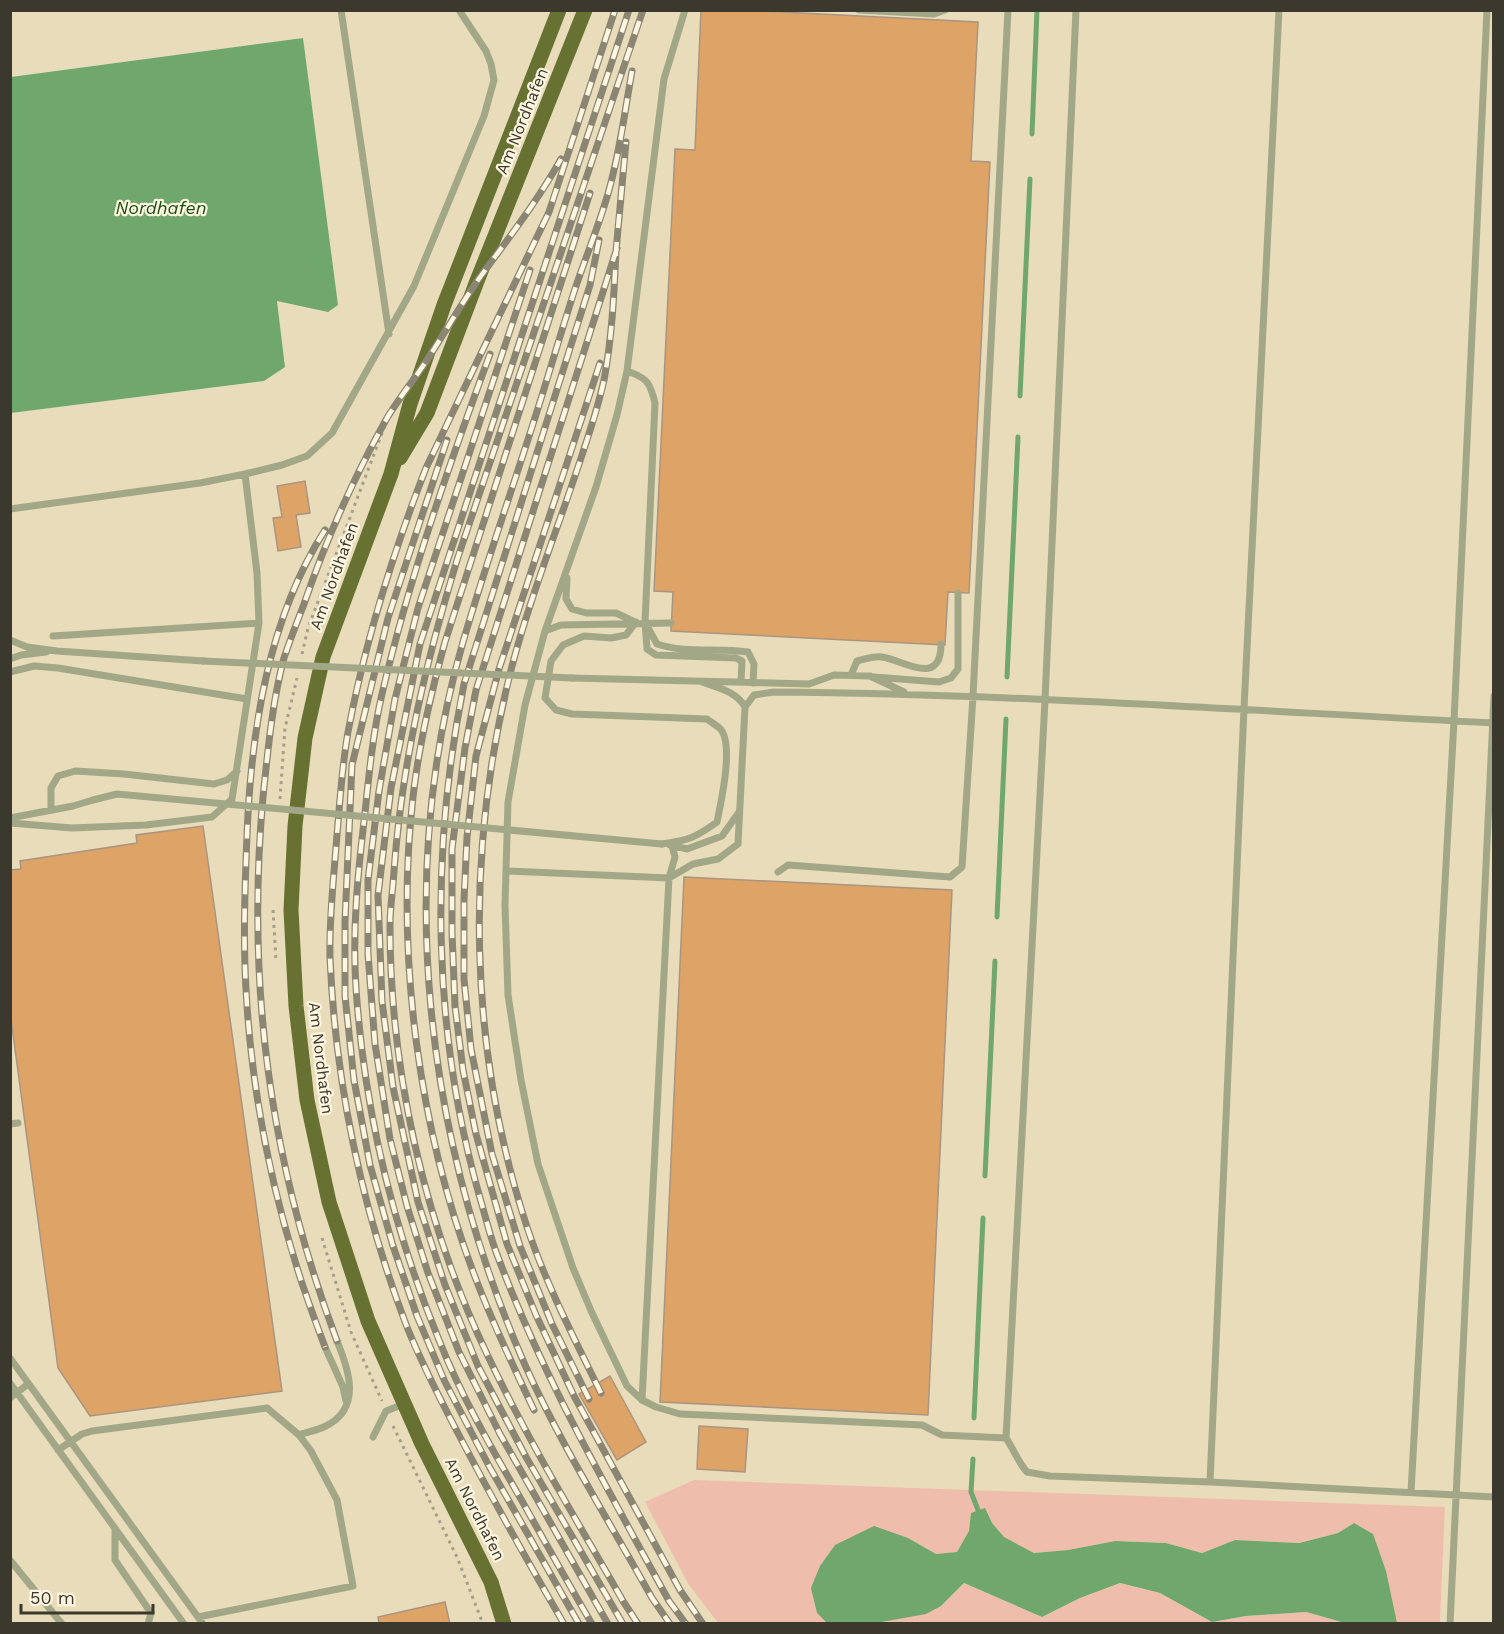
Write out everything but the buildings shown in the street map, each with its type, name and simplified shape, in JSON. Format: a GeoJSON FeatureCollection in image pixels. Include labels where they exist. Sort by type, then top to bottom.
{"type":"FeatureCollection","features":[{"type":"Feature","properties":{"kind":"main road","name":"Am Nordhafen"},"geometry":{"type":"LineString","coordinates":[[504,1623],[491,1582],[422,1444],[368,1320],[328,1202],[307,1100],[296,1006],[291,910],[295,826],[305,738],[323,657],[391,474],[410,404],[444,305],[559,10]]}},
{"type":"Feature","properties":{"kind":"main road","name":"Am Nordhafen"},"geometry":{"type":"LineString","coordinates":[[391,474],[427,413],[585,10]]}},
{"type":"Feature","properties":{"kind":"lane"},"geometry":{"type":"LineString","coordinates":[[341,10],[388,334]]}},
{"type":"Feature","properties":{"kind":"lane"},"geometry":{"type":"LineString","coordinates":[[10,508],[200,483],[245,474],[308,456],[332,433],[418,276],[484,116],[494,80],[491,64],[486,51],[459,10]]}},
{"type":"Feature","properties":{"kind":"lane"},"geometry":{"type":"LineString","coordinates":[[685,10],[664,79],[627,371],[596,487],[545,631],[525,705],[508,802],[505,905],[508,995],[521,1080],[538,1164],[573,1268],[592,1313],[627,1386],[642,1400],[680,1414],[922,1425],[942,1435],[1006,1438]]}},
{"type":"Feature","properties":{"kind":"lane"},"geometry":{"type":"LineString","coordinates":[[859,10],[934,14],[945,10]]}},
{"type":"Feature","properties":{"kind":"lane"},"geometry":{"type":"LineString","coordinates":[[778,872],[788,865],[950,877],[962,867],[973,696],[1008,10]]}},
{"type":"Feature","properties":{"kind":"lane"},"geometry":{"type":"LineString","coordinates":[[1076,10],[1045,700],[1006,1438],[1027,1473],[1050,1476],[1494,1497]]}},
{"type":"Feature","properties":{"kind":"lane"},"geometry":{"type":"LineString","coordinates":[[1210,1482],[1244,708],[1279,10]]}},
{"type":"Feature","properties":{"kind":"lane"},"geometry":{"type":"LineString","coordinates":[[1411,1492],[1454,721],[1487,10]]}},
{"type":"Feature","properties":{"kind":"lane"},"geometry":{"type":"LineString","coordinates":[[627,371],[641,376],[651,385],[655,403],[645,622],[647,649],[656,655],[736,657],[742,662],[741,682]]}},
{"type":"Feature","properties":{"kind":"lane"},"geometry":{"type":"LineString","coordinates":[[10,823],[72,828],[146,825],[212,817],[232,799],[259,623],[257,573],[245,474]]}},
{"type":"Feature","properties":{"kind":"lane"},"geometry":{"type":"LineString","coordinates":[[567,572],[566,600],[572,609],[586,613],[616,612],[636,622]]}},
{"type":"Feature","properties":{"kind":"lane"},"geometry":{"type":"LineString","coordinates":[[10,640],[27,647],[57,651],[202,661],[673,682],[809,684],[834,675],[851,675],[939,682],[951,678],[958,669],[958,593]]}},
{"type":"Feature","properties":{"kind":"lane"},"geometry":{"type":"LineString","coordinates":[[636,622],[626,635],[611,638],[584,636],[563,645],[551,662],[545,698],[556,710],[572,714],[707,719],[722,730],[726,745],[724,789],[717,822],[698,836],[686,841],[662,844]]}},
{"type":"Feature","properties":{"kind":"lane"},"geometry":{"type":"LineString","coordinates":[[645,622],[657,644],[671,649],[748,652],[754,664],[753,683]]}},
{"type":"Feature","properties":{"kind":"lane"},"geometry":{"type":"LineString","coordinates":[[53,636],[259,623]]}},
{"type":"Feature","properties":{"kind":"lane"},"geometry":{"type":"LineString","coordinates":[[545,631],[561,624],[671,623]]}},
{"type":"Feature","properties":{"kind":"lane"},"geometry":{"type":"LineString","coordinates":[[851,675],[857,661],[880,657],[917,670],[932,667],[941,657],[941,644]]}},
{"type":"Feature","properties":{"kind":"lane"},"geometry":{"type":"LineString","coordinates":[[10,658],[57,651]]}},
{"type":"Feature","properties":{"kind":"lane"},"geometry":{"type":"LineString","coordinates":[[10,672],[34,666],[58,668],[247,699]]}},
{"type":"Feature","properties":{"kind":"lane"},"geometry":{"type":"LineString","coordinates":[[870,676],[906,693]]}},
{"type":"Feature","properties":{"kind":"lane"},"geometry":{"type":"LineString","coordinates":[[702,682],[726,690],[740,699],[745,707]]}},
{"type":"Feature","properties":{"kind":"lane"},"geometry":{"type":"LineString","coordinates":[[506,871],[669,878],[693,864],[718,859],[738,844],[745,707],[754,695],[774,692],[906,693],[1244,708],[1493,723]]}},
{"type":"Feature","properties":{"kind":"lane"},"geometry":{"type":"LineString","coordinates":[[1450,1623],[1494,696]]}},
{"type":"Feature","properties":{"kind":"lane"},"geometry":{"type":"LineString","coordinates":[[51,809],[51,788],[58,776],[75,771],[214,784],[227,780],[237,771]]}},
{"type":"Feature","properties":{"kind":"lane"},"geometry":{"type":"LineString","coordinates":[[10,818],[73,806],[117,794],[662,844],[687,849],[723,836],[740,809]]}},
{"type":"Feature","properties":{"kind":"lane"},"geometry":{"type":"LineString","coordinates":[[642,1400],[669,878],[675,857],[672,846]]}},
{"type":"Feature","properties":{"kind":"lane"},"geometry":{"type":"LineString","coordinates":[[299,1435],[326,1426],[340,1417],[347,1403],[351,1383],[337,1341]]}},
{"type":"Feature","properties":{"kind":"lane"},"geometry":{"type":"LineString","coordinates":[[325,1347],[343,1387],[347,1403]]}},
{"type":"Feature","properties":{"kind":"lane"},"geometry":{"type":"LineString","coordinates":[[10,1358],[203,1623]]}},
{"type":"Feature","properties":{"kind":"lane"},"geometry":{"type":"LineString","coordinates":[[10,1383],[184,1623]]}},
{"type":"Feature","properties":{"kind":"lane"},"geometry":{"type":"LineString","coordinates":[[10,1398],[28,1384]]}},
{"type":"Feature","properties":{"kind":"lane"},"geometry":{"type":"LineString","coordinates":[[373,1437],[386,1411],[404,1404]]}},
{"type":"Feature","properties":{"kind":"lane"},"geometry":{"type":"LineString","coordinates":[[58,1450],[82,1434],[92,1431],[267,1408],[299,1435],[311,1451],[337,1500],[353,1586],[198,1617]]}},
{"type":"Feature","properties":{"kind":"lane"},"geometry":{"type":"LineString","coordinates":[[116,1529],[115,1560],[151,1613],[148,1623]]}},
{"type":"Feature","properties":{"kind":"lane"},"geometry":{"type":"LineString","coordinates":[[10,1560],[62,1623]]}},
{"type":"Feature","properties":{"kind":"shaded area"},"geometry":{"type":"Polygon","coordinates":[[[11,11],[1493,11],[1493,1623],[1440,1623],[1445,1507],[689,1585],[718,1623],[11,1623],[10,413],[264,381],[285,367],[277,300],[328,312],[303,38],[11,77],[11,11]]]}},
{"type":"Feature","properties":{"kind":"shaded area"},"geometry":{"type":"Polygon","coordinates":[[[694,1480],[1445,1507],[1440,1623],[1396,1623],[1354,1523],[1338,1533],[1298,1543],[1235,1540],[1202,1553],[1166,1543],[1115,1541],[1068,1550],[1034,1553],[1004,1537],[992,1523],[971,1513],[969,1531],[957,1552],[936,1554],[908,1538],[817,1613],[828,1623],[718,1623],[689,1585],[645,1502],[694,1480]]]}},
{"type":"Feature","properties":{"kind":"shaded area"},"geometry":{"type":"Polygon","coordinates":[[[964,1583],[1042,1617],[1080,1598],[1120,1583],[1160,1593],[1212,1622],[1246,1616],[1306,1612],[1345,1623],[876,1624],[941,1606],[964,1583]]]}},
{"type":"Feature","properties":{"kind":"water","name":"Nordhafen"},"geometry":{"type":"Polygon","coordinates":[[[303,38],[338,305],[328,312],[277,301],[285,367],[264,381],[11,413],[11,77],[303,38]]]}},
{"type":"Feature","properties":{"kind":"water"},"geometry":{"type":"Polygon","coordinates":[[[985,1508],[992,1523],[1004,1537],[1034,1553],[1068,1550],[1115,1541],[1166,1543],[1202,1553],[1235,1540],[1299,1543],[1338,1533],[1354,1523],[1373,1534],[1386,1571],[1397,1623],[1345,1623],[1306,1612],[1246,1616],[1212,1622],[1160,1593],[1120,1583],[1080,1598],[1042,1617],[964,1583],[941,1606],[926,1614],[876,1623],[828,1624],[817,1613],[811,1588],[820,1566],[835,1545],[874,1526],[908,1538],[936,1554],[957,1552],[969,1531],[971,1513],[985,1508]]]}},
{"type":"Feature","properties":{"kind":"waterway"},"geometry":{"type":"LineString","coordinates":[[1032,134],[1037,10]]}},
{"type":"Feature","properties":{"kind":"waterway"},"geometry":{"type":"LineString","coordinates":[[1020,396],[1030,179]]}},
{"type":"Feature","properties":{"kind":"waterway"},"geometry":{"type":"LineString","coordinates":[[1007,677],[1018,437]]}},
{"type":"Feature","properties":{"kind":"waterway"},"geometry":{"type":"LineString","coordinates":[[997,917],[1006,719]]}},
{"type":"Feature","properties":{"kind":"waterway"},"geometry":{"type":"LineString","coordinates":[[985,1176],[995,961]]}},
{"type":"Feature","properties":{"kind":"waterway"},"geometry":{"type":"LineString","coordinates":[[974,1418],[983,1218]]}},
{"type":"Feature","properties":{"kind":"waterway"},"geometry":{"type":"LineString","coordinates":[[973,1459],[971,1492],[978,1510]]}},
{"type":"Feature","properties":{"kind":"railway"},"geometry":{"type":"LineString","coordinates":[[564,1624],[472,1461],[425,1369],[391,1283],[364,1191],[345,1098],[333,1004],[330,927],[346,745],[355,698],[381,598],[426,468],[549,212],[615,10]]}},
{"type":"Feature","properties":{"kind":"railway"},"geometry":{"type":"LineString","coordinates":[[623,1624],[526,1457],[478,1366],[445,1285],[418,1202],[393,1087],[382,1001],[378,895],[391,788],[420,644],[629,10]]}},
{"type":"Feature","properties":{"kind":"railway"},"geometry":{"type":"LineString","coordinates":[[638,1624],[535,1448],[487,1354],[445,1252],[415,1145],[404,1090],[396,1035],[390,926],[398,830],[409,751],[436,635],[458,557],[643,10]]}},
{"type":"Feature","properties":{"kind":"railway"},"geometry":{"type":"LineString","coordinates":[[632,71],[616,160],[605,202],[575,289],[463,642],[442,732],[430,824],[426,916],[431,1008],[444,1100],[464,1190],[491,1279],[525,1365],[554,1424],[652,1598],[670,1624]]}},
{"type":"Feature","properties":{"kind":"railway"},"geometry":{"type":"LineString","coordinates":[[601,1393],[543,1269],[527,1227],[507,1159],[493,1090],[484,1020],[480,950],[480,879],[486,809],[496,739],[511,670],[533,596],[591,427],[604,380],[611,332],[626,142]]}},
{"type":"Feature","properties":{"kind":"railway"},"geometry":{"type":"LineString","coordinates":[[337,1341],[314,1274],[295,1207],[268,1073],[261,1005],[258,937],[259,867],[263,797],[276,692],[284,658],[322,556],[341,509],[375,440],[471,290],[532,206],[561,159]]}},
{"type":"Feature","properties":{"kind":"railway"},"geometry":{"type":"LineString","coordinates":[[534,1410],[477,1282],[440,1166],[416,1043],[407,919],[408,857],[419,758],[430,699],[445,642],[590,193]]}},
{"type":"Feature","properties":{"kind":"railway"},"geometry":{"type":"LineString","coordinates":[[599,240],[590,285],[464,684],[445,812],[441,877],[441,942],[445,1007],[452,1071],[464,1135],[495,1249],[532,1340],[575,1428],[669,1601],[686,1624]]}},
{"type":"Feature","properties":{"kind":"railway"},"geometry":{"type":"LineString","coordinates":[[617,248],[476,690],[465,748],[452,849],[455,1006],[463,1070],[476,1134],[507,1244],[536,1315],[574,1396],[680,1590],[703,1624]]}},
{"type":"Feature","properties":{"kind":"railway"},"geometry":{"type":"LineString","coordinates":[[530,270],[418,608],[395,699],[379,791],[368,880],[368,954],[375,1044],[390,1139],[407,1206],[428,1273],[459,1352],[500,1434],[608,1624]]}},
{"type":"Feature","properties":{"kind":"railway"},"geometry":{"type":"LineString","coordinates":[[490,354],[417,565],[379,709],[358,879],[355,922],[356,988],[366,1078],[383,1167],[423,1298],[467,1402],[592,1624]]}},
{"type":"Feature","properties":{"kind":"railway"},"geometry":{"type":"LineString","coordinates":[[589,1399],[552,1324],[520,1246],[492,1154],[471,1049],[464,979],[464,900],[467,837],[476,756],[499,669],[600,363]]}},
{"type":"Feature","properties":{"kind":"railway"},"geometry":{"type":"LineString","coordinates":[[447,440],[388,618],[352,765],[345,921],[345,996],[354,1080],[370,1165],[393,1246],[417,1316],[445,1382],[489,1466],[579,1624]]}},
{"type":"Feature","properties":{"kind":"railway"},"geometry":{"type":"LineString","coordinates":[[325,530],[305,564],[289,601],[276,638],[258,716],[249,796],[244,931],[252,1061],[271,1169],[279,1205],[305,1293],[325,1347]]}}]}
